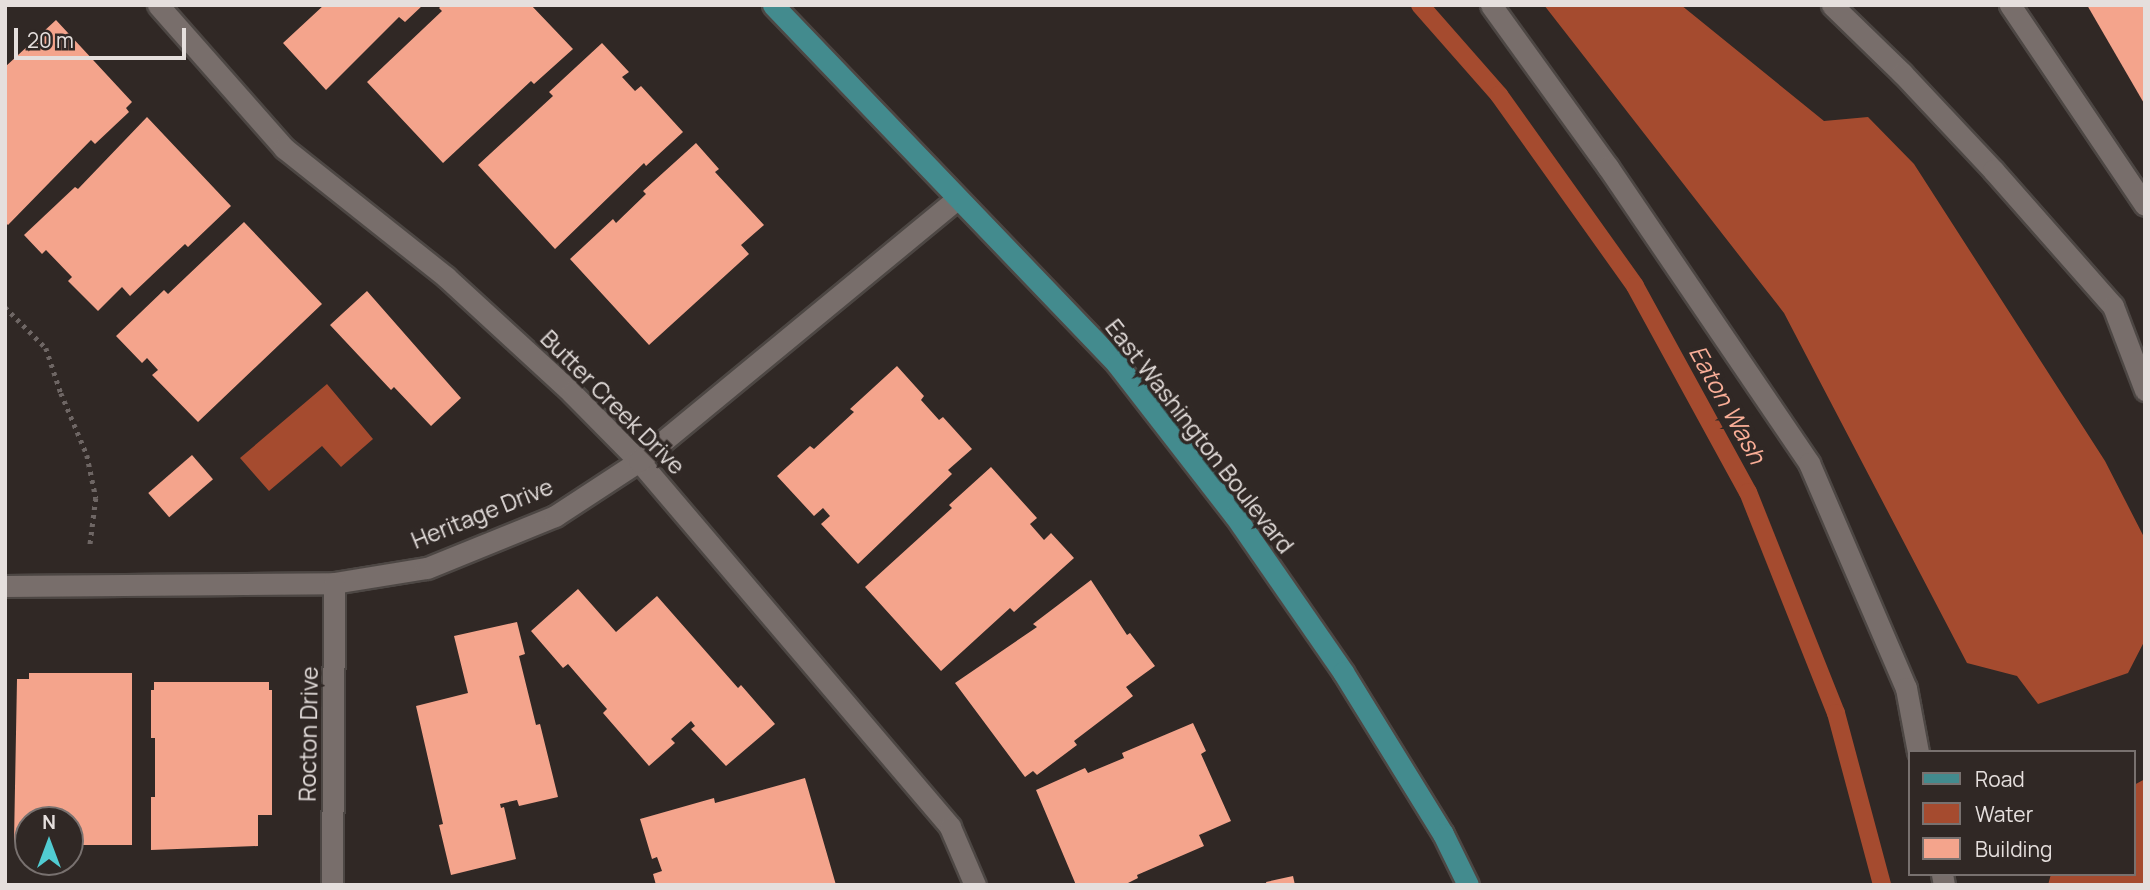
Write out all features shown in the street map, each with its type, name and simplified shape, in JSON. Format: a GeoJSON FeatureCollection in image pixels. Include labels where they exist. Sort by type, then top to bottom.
{"type":"FeatureCollection","features":[{"type":"Feature","properties":{"kind":"main road","name":"East Washington Boulevard"},"geometry":{"type":"LineString","coordinates":[[773,5],[1117,364],[1235,516],[1343,672],[1443,834],[1468,885]]}},
{"type":"Feature","properties":{"kind":"street","name":"Butter Creek Drive"},"geometry":{"type":"LineString","coordinates":[[158,5],[284,148],[446,277],[572,393],[639,461],[950,827],[975,885]]}},
{"type":"Feature","properties":{"kind":"street"},"geometry":{"type":"LineString","coordinates":[[1491,5],[1608,167],[1809,463],[1906,688],[1918,750]]}},
{"type":"Feature","properties":{"kind":"street"},"geometry":{"type":"LineString","coordinates":[[1832,5],[1984,160],[2113,306],[2145,390]]}},
{"type":"Feature","properties":{"kind":"street"},"geometry":{"type":"LineString","coordinates":[[2010,5],[2145,205]]}},
{"type":"Feature","properties":{"kind":"street","name":"Heritage Drive"},"geometry":{"type":"LineString","coordinates":[[5,586],[334,583],[427,568],[555,516],[639,461],[957,199]]}},
{"type":"Feature","properties":{"kind":"street","name":"Rocton Drive"},"geometry":{"type":"LineString","coordinates":[[331,885],[334,583]]}},
{"type":"Feature","properties":{"kind":"path"},"geometry":{"type":"LineString","coordinates":[[5,307],[47,348],[61,393],[88,455],[96,498],[89,585]]}},
{"type":"Feature","properties":{"kind":"water"},"geometry":{"type":"Polygon","coordinates":[[[1544,5],[1681,5],[1824,121],[1868,117],[1914,164],[2105,461],[2145,539],[2145,640],[2128,673],[2038,704],[2017,676],[1967,663],[1784,313],[1544,5]]]}},
{"type":"Feature","properties":{"kind":"water"},"geometry":{"type":"Polygon","coordinates":[[[327,384],[373,439],[341,467],[322,446],[269,491],[240,458],[327,384]]]}},
{"type":"Feature","properties":{"kind":"water"},"geometry":{"type":"Polygon","coordinates":[[[2145,779],[2145,885],[2048,885],[2050,876],[2136,876],[2136,784],[2145,779]]]}},
{"type":"Feature","properties":{"kind":"building"},"geometry":{"type":"Polygon","coordinates":[[[324,5],[423,5],[405,22],[399,17],[326,90],[283,43],[324,5]]]}},
{"type":"Feature","properties":{"kind":"building"},"geometry":{"type":"Polygon","coordinates":[[[442,5],[531,5],[573,49],[534,84],[531,81],[443,163],[367,82],[442,11],[439,8],[442,5]]]}},
{"type":"Feature","properties":{"kind":"building"},"geometry":{"type":"Polygon","coordinates":[[[2087,5],[2145,5],[2145,105],[2087,5]]]}},
{"type":"Feature","properties":{"kind":"building"},"geometry":{"type":"Polygon","coordinates":[[[56,20],[132,102],[126,108],[129,112],[95,144],[91,140],[8,225],[5,222],[5,67],[56,20]]]}},
{"type":"Feature","properties":{"kind":"building"},"geometry":{"type":"Polygon","coordinates":[[[602,43],[629,72],[622,77],[635,91],[641,86],[683,132],[646,166],[644,163],[555,249],[478,165],[553,96],[549,92],[602,43]]]}},
{"type":"Feature","properties":{"kind":"building"},"geometry":{"type":"Polygon","coordinates":[[[147,117],[231,206],[188,247],[185,244],[130,296],[122,287],[98,311],[68,281],[72,277],[46,250],[42,254],[24,235],[75,187],[78,189],[147,117]]]}},
{"type":"Feature","properties":{"kind":"building"},"geometry":{"type":"Polygon","coordinates":[[[696,143],[719,169],[715,172],[764,225],[741,245],[749,254],[649,345],[570,259],[613,219],[616,223],[646,194],[643,191],[696,143]]]}},
{"type":"Feature","properties":{"kind":"building"},"geometry":{"type":"Polygon","coordinates":[[[244,222],[322,304],[198,422],[152,375],[158,370],[147,358],[142,363],[116,336],[164,290],[168,294],[244,222]]]}},
{"type":"Feature","properties":{"kind":"building"},"geometry":{"type":"Polygon","coordinates":[[[367,291],[461,398],[431,426],[394,387],[391,390],[330,325],[367,291]]]}},
{"type":"Feature","properties":{"kind":"building"},"geometry":{"type":"Polygon","coordinates":[[[897,366],[924,396],[921,400],[939,420],[943,417],[972,449],[948,470],[952,474],[858,564],[821,524],[830,516],[823,508],[814,516],[777,476],[810,446],[814,449],[854,412],[850,409],[897,366]]]}},
{"type":"Feature","properties":{"kind":"building"},"geometry":{"type":"Polygon","coordinates":[[[192,455],[213,479],[169,517],[148,493],[192,455]]]}},
{"type":"Feature","properties":{"kind":"building"},"geometry":{"type":"Polygon","coordinates":[[[991,467],[1037,518],[1030,524],[1044,540],[1051,533],[1074,558],[1014,612],[1010,608],[941,671],[865,587],[952,508],[949,505],[991,467]]]}},
{"type":"Feature","properties":{"kind":"building"},"geometry":{"type":"Polygon","coordinates":[[[1091,580],[1127,635],[1130,633],[1155,666],[1126,687],[1133,696],[1074,741],[1077,745],[1037,775],[1033,771],[1025,777],[955,683],[1037,627],[1033,624],[1091,580]]]}},
{"type":"Feature","properties":{"kind":"building"},"geometry":{"type":"Polygon","coordinates":[[[578,589],[616,632],[657,596],[738,688],[741,685],[775,724],[726,766],[691,729],[695,726],[691,721],[671,739],[675,743],[649,766],[603,713],[607,709],[568,664],[563,668],[531,631],[578,589]]]}},
{"type":"Feature","properties":{"kind":"building"},"geometry":{"type":"Polygon","coordinates":[[[517,622],[525,654],[519,656],[536,725],[540,724],[558,797],[519,806],[517,800],[500,804],[501,808],[504,807],[516,859],[451,875],[439,825],[443,824],[416,706],[468,693],[454,636],[517,622]]]}},
{"type":"Feature","properties":{"kind":"building"},"geometry":{"type":"Polygon","coordinates":[[[29,673],[132,673],[132,845],[84,845],[84,806],[15,806],[17,679],[29,679],[29,673]]]}},
{"type":"Feature","properties":{"kind":"building"},"geometry":{"type":"Polygon","coordinates":[[[154,682],[269,682],[269,690],[272,690],[272,815],[258,815],[258,846],[151,850],[151,797],[155,797],[155,738],[151,738],[151,690],[154,690],[154,682]]]}},
{"type":"Feature","properties":{"kind":"building"},"geometry":{"type":"Polygon","coordinates":[[[1193,723],[1206,751],[1201,754],[1231,821],[1199,835],[1204,846],[1137,875],[1138,878],[1124,885],[1076,885],[1036,790],[1085,768],[1088,773],[1124,758],[1122,753],[1193,723]]]}},
{"type":"Feature","properties":{"kind":"building"},"geometry":{"type":"Polygon","coordinates":[[[805,778],[836,885],[656,885],[653,874],[662,871],[657,857],[652,859],[640,819],[714,798],[715,803],[805,778]]]}},
{"type":"Feature","properties":{"kind":"building"},"geometry":{"type":"Polygon","coordinates":[[[1293,876],[1295,885],[1267,885],[1266,882],[1293,876]]]}},
{"type":"Feature","properties":{"kind":"waterway","name":"Eaton Wash"},"geometry":{"type":"LineString","coordinates":[[1420,5],[1499,95],[1635,286],[1748,492],[1836,713],[1882,885]]}}]}
